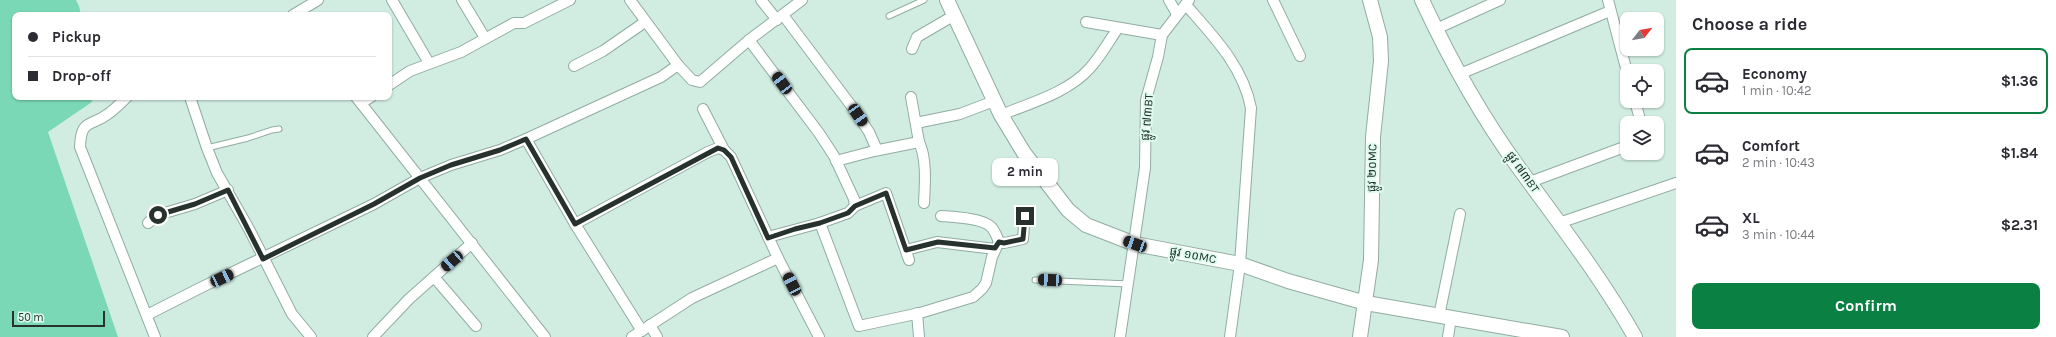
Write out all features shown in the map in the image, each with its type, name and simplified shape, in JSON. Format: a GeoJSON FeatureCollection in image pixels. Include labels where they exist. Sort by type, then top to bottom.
{"type":"FeatureCollection","features":[{"type":"Feature","properties":{"kind":"street"},"geometry":{"type":"LineString","coordinates":[[298,12],[318,0]]}},
{"type":"Feature","properties":{"kind":"street"},"geometry":{"type":"LineString","coordinates":[[392,0],[429,63]]}},
{"type":"Feature","properties":{"kind":"street"},"geometry":{"type":"LineString","coordinates":[[462,0],[485,38]]}},
{"type":"Feature","properties":{"kind":"street"},"geometry":{"type":"LineString","coordinates":[[392,83],[410,71],[461,52],[514,23],[524,23],[570,0]]}},
{"type":"Feature","properties":{"kind":"street"},"geometry":{"type":"LineString","coordinates":[[630,0],[678,65],[692,80],[700,82],[750,40],[802,0]]}},
{"type":"Feature","properties":{"kind":"street"},"geometry":{"type":"LineString","coordinates":[[761,0],[780,18],[853,108],[869,132],[877,150]]}},
{"type":"Feature","properties":{"kind":"street","name":"ផ្លូវ ១០MC"},"geometry":{"type":"LineString","coordinates":[[947,0],[953,16],[994,102],[1024,153],[1068,210],[1086,225],[1135,244],[1240,264],[1288,281],[1366,303],[1445,317],[1525,334],[1562,337]]}},
{"type":"Feature","properties":{"kind":"street"},"geometry":{"type":"LineString","coordinates":[[1169,0],[1177,14]]}},
{"type":"Feature","properties":{"kind":"street"},"geometry":{"type":"LineString","coordinates":[[1273,0],[1300,56]]}},
{"type":"Feature","properties":{"kind":"street","name":"ផ្លូវ ២០MC"},"geometry":{"type":"LineString","coordinates":[[1360,337],[1371,260],[1373,136],[1381,61],[1380,37],[1370,0]]}},
{"type":"Feature","properties":{"kind":"street","name":"ផ្លូវ ៧៣BT"},"geometry":{"type":"LineString","coordinates":[[1422,0],[1460,74],[1518,167],[1612,297],[1635,337]]}},
{"type":"Feature","properties":{"kind":"street"},"geometry":{"type":"LineString","coordinates":[[1436,29],[1500,0]]}},
{"type":"Feature","properties":{"kind":"street"},"geometry":{"type":"LineString","coordinates":[[1608,0],[1625,64]]}},
{"type":"Feature","properties":{"kind":"street"},"geometry":{"type":"LineString","coordinates":[[1188,3],[1240,72],[1248,91],[1251,108],[1240,264],[1230,337]]}},
{"type":"Feature","properties":{"kind":"street","name":"ផ្លូវ ៧៣BT"},"geometry":{"type":"LineString","coordinates":[[1120,337],[1135,244],[1145,168],[1146,100],[1158,58],[1162,35],[1177,14],[1188,3]]}},
{"type":"Feature","properties":{"kind":"street"},"geometry":{"type":"LineString","coordinates":[[1460,74],[1610,10]]}},
{"type":"Feature","properties":{"kind":"street"},"geometry":{"type":"LineString","coordinates":[[912,49],[917,37],[953,16]]}},
{"type":"Feature","properties":{"kind":"street"},"geometry":{"type":"LineString","coordinates":[[574,66],[603,51],[645,22]]}},
{"type":"Feature","properties":{"kind":"street"},"geometry":{"type":"LineString","coordinates":[[1086,22],[1162,35]]}},
{"type":"Feature","properties":{"kind":"street"},"geometry":{"type":"LineString","coordinates":[[1001,115],[1051,94],[1072,82],[1090,69],[1118,28]]}},
{"type":"Feature","properties":{"kind":"street"},"geometry":{"type":"LineString","coordinates":[[750,40],[819,133],[836,161],[854,199],[855,206]]}},
{"type":"Feature","properties":{"kind":"street"},"geometry":{"type":"LineString","coordinates":[[147,315],[374,204],[420,178],[451,165],[500,150],[526,139],[661,77],[678,65]]}},
{"type":"Feature","properties":{"kind":"street"},"geometry":{"type":"LineString","coordinates":[[911,97],[919,142],[922,148],[925,184],[924,203]]}},
{"type":"Feature","properties":{"kind":"street"},"geometry":{"type":"LineString","coordinates":[[124,100],[108,115],[88,124],[81,134],[80,147],[155,337]]}},
{"type":"Feature","properties":{"kind":"street"},"geometry":{"type":"LineString","coordinates":[[191,100],[217,173],[228,190],[292,314],[310,337]]}},
{"type":"Feature","properties":{"kind":"street"},"geometry":{"type":"LineString","coordinates":[[359,100],[545,337]]}},
{"type":"Feature","properties":{"kind":"street"},"geometry":{"type":"LineString","coordinates":[[916,123],[976,109],[994,102]]}},
{"type":"Feature","properties":{"kind":"street"},"geometry":{"type":"LineString","coordinates":[[703,109],[724,150],[731,157],[768,238],[819,337]]}},
{"type":"Feature","properties":{"kind":"street"},"geometry":{"type":"LineString","coordinates":[[526,139],[575,224],[646,328],[657,337]]}},
{"type":"Feature","properties":{"kind":"street"},"geometry":{"type":"LineString","coordinates":[[836,161],[877,150],[919,142]]}},
{"type":"Feature","properties":{"kind":"street"},"geometry":{"type":"LineString","coordinates":[[575,224],[708,152],[718,148],[724,150]]}},
{"type":"Feature","properties":{"kind":"street"},"geometry":{"type":"LineString","coordinates":[[1530,182],[1620,149]]}},
{"type":"Feature","properties":{"kind":"street"},"geometry":{"type":"LineString","coordinates":[[1559,223],[1676,183]]}},
{"type":"Feature","properties":{"kind":"street"},"geometry":{"type":"LineString","coordinates":[[148,223],[158,215],[195,204],[228,190]]}},
{"type":"Feature","properties":{"kind":"street"},"geometry":{"type":"LineString","coordinates":[[768,238],[848,213],[855,206],[886,193],[909,260]]}},
{"type":"Feature","properties":{"kind":"street"},"geometry":{"type":"LineString","coordinates":[[906,250],[938,242],[997,245],[1023,239],[1025,212]]}},
{"type":"Feature","properties":{"kind":"street"},"geometry":{"type":"LineString","coordinates":[[1448,337],[1445,317],[1460,214]]}},
{"type":"Feature","properties":{"kind":"street"},"geometry":{"type":"LineString","coordinates":[[820,223],[859,326],[917,313],[973,297],[982,289],[986,283],[997,245],[995,232],[990,225],[964,218],[941,216]]}},
{"type":"Feature","properties":{"kind":"street"},"geometry":{"type":"LineString","coordinates":[[373,337],[409,299],[472,243]]}},
{"type":"Feature","properties":{"kind":"street"},"geometry":{"type":"LineString","coordinates":[[632,337],[692,298],[778,258]]}},
{"type":"Feature","properties":{"kind":"street"},"geometry":{"type":"LineString","coordinates":[[434,277],[476,326]]}},
{"type":"Feature","properties":{"kind":"street"},"geometry":{"type":"LineString","coordinates":[[917,313],[919,337]]}},
{"type":"Feature","properties":{"kind":"lane"},"geometry":{"type":"LineString","coordinates":[[890,16],[924,0]]}},
{"type":"Feature","properties":{"kind":"lane"},"geometry":{"type":"LineString","coordinates":[[207,148],[279,129]]}},
{"type":"Feature","properties":{"kind":"lane"},"geometry":{"type":"LineString","coordinates":[[1035,280],[1129,284]]}},
{"type":"Feature","properties":{"kind":"green space"},"geometry":{"type":"Polygon","coordinates":[[[0,0],[76,0],[80,12],[12,12],[12,100],[92,100],[92,102],[48,132],[118,337],[0,337],[0,0]]]}},
{"type":"Feature","properties":{"kind":"route"},"geometry":{"type":"LineString","coordinates":[[158,215],[195,204],[228,190],[263,259],[374,204],[420,178],[451,165],[500,150],[526,139],[575,224],[718,148],[724,150],[731,157],[768,238],[848,213],[855,206],[886,193],[906,250],[938,242],[995,248],[999,242],[1004,243],[1023,239],[1025,216]]}}]}
